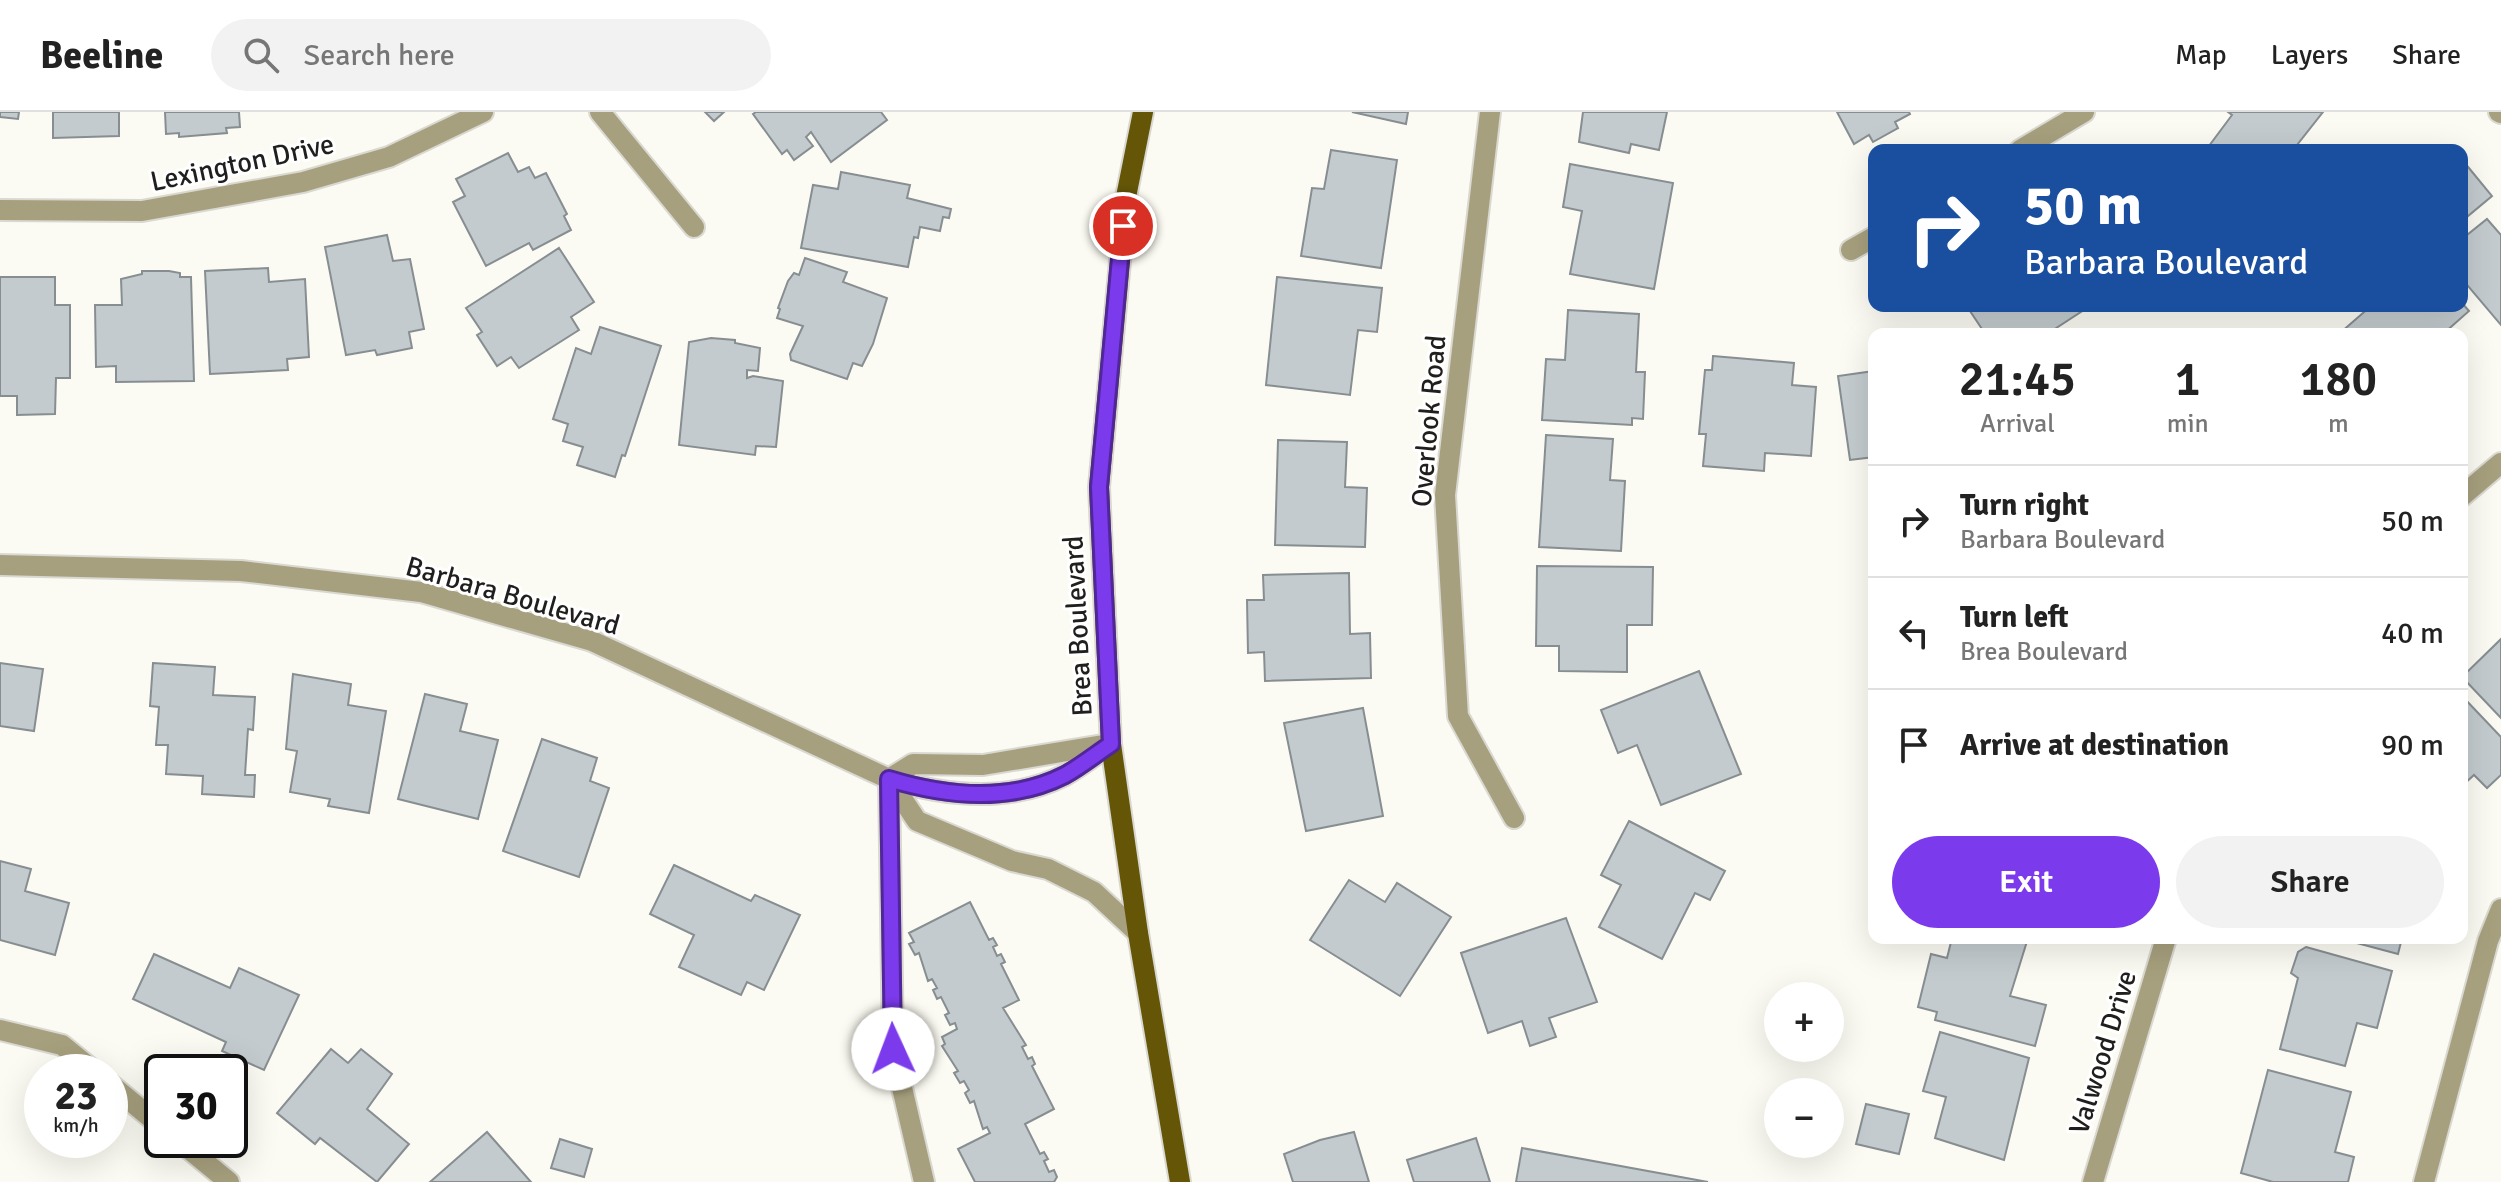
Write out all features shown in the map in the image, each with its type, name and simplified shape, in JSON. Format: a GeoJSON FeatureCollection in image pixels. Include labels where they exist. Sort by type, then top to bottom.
{"type":"FeatureCollection","features":[{"type":"Feature","properties":{"kind":"main road","name":"Brea Boulevard"},"geometry":{"type":"LineString","coordinates":[[1143,112],[1126,197],[1099,487],[1111,744],[1138,933],[1180,1182]]}},
{"type":"Feature","properties":{"kind":"street","name":"Lexington Drive"},"geometry":{"type":"LineString","coordinates":[[0,210],[142,211],[303,182],[389,157],[483,112]]}},
{"type":"Feature","properties":{"kind":"street"},"geometry":{"type":"LineString","coordinates":[[600,112],[694,227]]}},
{"type":"Feature","properties":{"kind":"street","name":"Overlook Road"},"geometry":{"type":"LineString","coordinates":[[1490,112],[1445,495],[1458,716],[1514,818]]}},
{"type":"Feature","properties":{"kind":"street"},"geometry":{"type":"LineString","coordinates":[[2030,144],[2084,112]]}},
{"type":"Feature","properties":{"kind":"street"},"geometry":{"type":"LineString","coordinates":[[1851,250],[1868,240]]}},
{"type":"Feature","properties":{"kind":"street"},"geometry":{"type":"LineString","coordinates":[[2468,491],[2501,463]]}},
{"type":"Feature","properties":{"kind":"street","name":"Barbara Boulevard"},"geometry":{"type":"LineString","coordinates":[[0,565],[241,571],[421,592],[592,641],[889,779],[927,791],[972,796],[1029,788],[1064,775],[1111,744]]}},
{"type":"Feature","properties":{"kind":"street"},"geometry":{"type":"LineString","coordinates":[[889,779],[913,764],[983,765],[1111,744]]}},
{"type":"Feature","properties":{"kind":"street"},"geometry":{"type":"LineString","coordinates":[[889,779],[917,821],[1012,861],[1048,869],[1094,892],[1138,933]]}},
{"type":"Feature","properties":{"kind":"street"},"geometry":{"type":"LineString","coordinates":[[889,779],[893,1049],[924,1182]]}},
{"type":"Feature","properties":{"kind":"street"},"geometry":{"type":"LineString","coordinates":[[2424,1182],[2488,941],[2501,909]]}},
{"type":"Feature","properties":{"kind":"street","name":"Valwood Drive"},"geometry":{"type":"LineString","coordinates":[[2093,1182],[2164,944]]}},
{"type":"Feature","properties":{"kind":"street"},"geometry":{"type":"LineString","coordinates":[[0,1030],[62,1045],[73,1054]]}},
{"type":"Feature","properties":{"kind":"street"},"geometry":{"type":"LineString","coordinates":[[128,1099],[144,1112]]}},
{"type":"Feature","properties":{"kind":"street"},"geometry":{"type":"LineString","coordinates":[[200,1158],[229,1182]]}},
{"type":"Feature","properties":{"kind":"building"},"geometry":{"type":"Polygon","coordinates":[[[0,112],[19,112],[18,119],[0,117],[0,112]]]}},
{"type":"Feature","properties":{"kind":"building"},"geometry":{"type":"Polygon","coordinates":[[[53,112],[119,112],[119,136],[53,138],[53,112]]]}},
{"type":"Feature","properties":{"kind":"building"},"geometry":{"type":"Polygon","coordinates":[[[165,112],[239,112],[240,127],[226,128],[227,133],[179,137],[179,133],[166,134],[165,112]]]}},
{"type":"Feature","properties":{"kind":"building"},"geometry":{"type":"Polygon","coordinates":[[[705,112],[724,112],[714,121],[705,112]]]}},
{"type":"Feature","properties":{"kind":"building"},"geometry":{"type":"Polygon","coordinates":[[[881,112],[887,120],[831,162],[811,132],[806,137],[813,146],[794,160],[787,150],[782,154],[753,114],[881,112]]]}},
{"type":"Feature","properties":{"kind":"building"},"geometry":{"type":"Polygon","coordinates":[[[1352,112],[1408,112],[1406,124],[1352,112]]]}},
{"type":"Feature","properties":{"kind":"building"},"geometry":{"type":"Polygon","coordinates":[[[1583,112],[1667,112],[1659,150],[1631,144],[1629,153],[1579,142],[1583,112]]]}},
{"type":"Feature","properties":{"kind":"building"},"geometry":{"type":"Polygon","coordinates":[[[1837,112],[1910,114],[1895,122],[1898,128],[1873,142],[1869,135],[1854,144],[1837,112]]]}},
{"type":"Feature","properties":{"kind":"building"},"geometry":{"type":"Polygon","coordinates":[[[2228,112],[2323,112],[2298,144],[2210,144],[2232,115],[2228,112]]]}},
{"type":"Feature","properties":{"kind":"building"},"geometry":{"type":"Polygon","coordinates":[[[1331,150],[1397,160],[1381,268],[1301,256],[1312,188],[1324,189],[1331,150]]]}},
{"type":"Feature","properties":{"kind":"building"},"geometry":{"type":"Polygon","coordinates":[[[508,153],[518,172],[529,167],[535,178],[546,173],[567,214],[564,216],[571,230],[533,250],[529,243],[486,266],[453,202],[465,196],[456,179],[508,153]]]}},
{"type":"Feature","properties":{"kind":"building"},"geometry":{"type":"Polygon","coordinates":[[[1570,164],[1673,183],[1654,289],[1570,274],[1582,211],[1563,207],[1570,164]]]}},
{"type":"Feature","properties":{"kind":"building"},"geometry":{"type":"Polygon","coordinates":[[[2468,167],[2492,196],[2468,216],[2468,167]]]}},
{"type":"Feature","properties":{"kind":"building"},"geometry":{"type":"Polygon","coordinates":[[[841,172],[910,185],[907,198],[951,209],[949,218],[943,217],[940,231],[920,227],[918,238],[914,237],[908,267],[801,248],[813,185],[838,189],[841,172]]]}},
{"type":"Feature","properties":{"kind":"building"},"geometry":{"type":"Polygon","coordinates":[[[2487,219],[2501,235],[2501,325],[2468,286],[2468,234],[2487,219]]]}},
{"type":"Feature","properties":{"kind":"building"},"geometry":{"type":"Polygon","coordinates":[[[387,235],[393,261],[410,259],[424,329],[409,332],[412,348],[377,355],[375,350],[346,355],[325,247],[387,235]]]}},
{"type":"Feature","properties":{"kind":"building"},"geometry":{"type":"Polygon","coordinates":[[[559,248],[594,302],[571,317],[579,330],[519,368],[511,357],[497,366],[477,335],[482,332],[466,308],[559,248]]]}},
{"type":"Feature","properties":{"kind":"building"},"geometry":{"type":"Polygon","coordinates":[[[805,258],[847,272],[843,282],[887,298],[873,344],[862,366],[853,363],[847,379],[791,360],[790,354],[803,326],[777,318],[778,308],[788,281],[794,273],[799,275],[805,258]]]}},
{"type":"Feature","properties":{"kind":"building"},"geometry":{"type":"Polygon","coordinates":[[[268,268],[269,282],[305,279],[309,357],[287,359],[288,370],[210,374],[205,271],[268,268]]]}},
{"type":"Feature","properties":{"kind":"building"},"geometry":{"type":"Polygon","coordinates":[[[142,271],[169,271],[180,273],[180,277],[191,277],[194,381],[116,382],[116,366],[96,367],[95,305],[122,305],[121,279],[142,274],[142,271]]]}},
{"type":"Feature","properties":{"kind":"building"},"geometry":{"type":"Polygon","coordinates":[[[0,277],[55,277],[55,305],[70,305],[70,378],[56,378],[55,414],[17,415],[17,396],[0,396],[0,277]]]}},
{"type":"Feature","properties":{"kind":"building"},"geometry":{"type":"Polygon","coordinates":[[[1277,277],[1382,288],[1377,332],[1358,330],[1350,395],[1266,385],[1277,277]]]}},
{"type":"Feature","properties":{"kind":"building"},"geometry":{"type":"Polygon","coordinates":[[[1568,310],[1639,314],[1636,372],[1645,372],[1643,419],[1632,418],[1632,425],[1542,420],[1546,359],[1565,360],[1568,310]]]}},
{"type":"Feature","properties":{"kind":"building"},"geometry":{"type":"Polygon","coordinates":[[[1971,312],[2081,312],[2056,328],[1981,328],[1971,312]]]}},
{"type":"Feature","properties":{"kind":"building"},"geometry":{"type":"Polygon","coordinates":[[[2364,312],[2468,312],[2450,328],[2346,328],[2364,312]]]}},
{"type":"Feature","properties":{"kind":"building"},"geometry":{"type":"Polygon","coordinates":[[[600,327],[661,346],[625,456],[622,455],[615,477],[577,465],[583,447],[563,441],[568,424],[553,419],[576,348],[591,354],[600,327]]]}},
{"type":"Feature","properties":{"kind":"building"},"geometry":{"type":"Polygon","coordinates":[[[711,338],[735,340],[735,343],[760,348],[758,371],[747,370],[747,378],[753,376],[783,381],[776,447],[756,446],[755,455],[679,445],[689,342],[711,338]]]}},
{"type":"Feature","properties":{"kind":"building"},"geometry":{"type":"Polygon","coordinates":[[[1713,356],[1794,363],[1792,385],[1816,387],[1811,456],[1765,453],[1764,471],[1703,466],[1706,434],[1699,434],[1705,370],[1712,370],[1713,356]]]}},
{"type":"Feature","properties":{"kind":"building"},"geometry":{"type":"Polygon","coordinates":[[[1868,372],[1868,458],[1850,460],[1838,376],[1868,372]]]}},
{"type":"Feature","properties":{"kind":"building"},"geometry":{"type":"Polygon","coordinates":[[[1546,435],[1613,439],[1610,480],[1625,481],[1621,551],[1539,547],[1546,435]]]}},
{"type":"Feature","properties":{"kind":"building"},"geometry":{"type":"Polygon","coordinates":[[[1278,440],[1347,442],[1345,487],[1367,488],[1365,547],[1275,545],[1278,440]]]}},
{"type":"Feature","properties":{"kind":"building"},"geometry":{"type":"Polygon","coordinates":[[[1537,566],[1653,567],[1652,625],[1627,625],[1627,672],[1559,671],[1559,646],[1536,646],[1537,566]]]}},
{"type":"Feature","properties":{"kind":"building"},"geometry":{"type":"Polygon","coordinates":[[[1349,573],[1350,634],[1370,633],[1371,678],[1265,681],[1264,652],[1248,653],[1247,600],[1264,600],[1263,575],[1349,573]]]}},
{"type":"Feature","properties":{"kind":"building"},"geometry":{"type":"Polygon","coordinates":[[[2501,639],[2501,718],[2468,683],[2468,671],[2501,639]]]}},
{"type":"Feature","properties":{"kind":"building"},"geometry":{"type":"Polygon","coordinates":[[[0,663],[43,669],[34,731],[0,726],[0,663]]]}},
{"type":"Feature","properties":{"kind":"building"},"geometry":{"type":"Polygon","coordinates":[[[153,663],[215,667],[213,695],[255,697],[253,730],[248,729],[245,775],[255,775],[254,797],[202,794],[203,776],[166,774],[168,745],[156,745],[159,707],[150,706],[153,663]]]}},
{"type":"Feature","properties":{"kind":"building"},"geometry":{"type":"Polygon","coordinates":[[[1699,671],[1741,774],[1661,805],[1637,745],[1618,753],[1601,710],[1699,671]]]}},
{"type":"Feature","properties":{"kind":"building"},"geometry":{"type":"Polygon","coordinates":[[[293,674],[351,684],[348,705],[386,711],[369,813],[328,806],[330,799],[290,792],[297,751],[286,749],[293,674]]]}},
{"type":"Feature","properties":{"kind":"building"},"geometry":{"type":"Polygon","coordinates":[[[425,694],[467,704],[460,731],[498,740],[478,819],[398,799],[425,694]]]}},
{"type":"Feature","properties":{"kind":"building"},"geometry":{"type":"Polygon","coordinates":[[[2468,702],[2501,737],[2501,775],[2487,788],[2474,775],[2468,780],[2468,702]]]}},
{"type":"Feature","properties":{"kind":"building"},"geometry":{"type":"Polygon","coordinates":[[[1363,708],[1383,816],[1306,831],[1284,723],[1363,708]]]}},
{"type":"Feature","properties":{"kind":"building"},"geometry":{"type":"Polygon","coordinates":[[[542,739],[597,758],[590,781],[609,788],[579,877],[503,851],[542,739]]]}},
{"type":"Feature","properties":{"kind":"building"},"geometry":{"type":"Polygon","coordinates":[[[1629,821],[1725,871],[1710,900],[1695,893],[1662,959],[1599,927],[1621,885],[1601,875],[1629,821]]]}},
{"type":"Feature","properties":{"kind":"building"},"geometry":{"type":"Polygon","coordinates":[[[0,861],[31,869],[25,891],[69,903],[55,955],[0,940],[0,861]]]}},
{"type":"Feature","properties":{"kind":"building"},"geometry":{"type":"Polygon","coordinates":[[[674,865],[751,901],[755,895],[800,915],[764,990],[747,982],[741,995],[679,967],[694,935],[650,914],[674,865]]]}},
{"type":"Feature","properties":{"kind":"building"},"geometry":{"type":"Polygon","coordinates":[[[1349,880],[1385,902],[1397,883],[1451,917],[1400,996],[1310,940],[1349,880]]]}},
{"type":"Feature","properties":{"kind":"building"},"geometry":{"type":"Polygon","coordinates":[[[970,902],[989,940],[993,938],[997,945],[993,947],[997,956],[1001,954],[1005,962],[1001,964],[1019,1000],[1003,1008],[1026,1045],[1022,1047],[1028,1059],[1032,1057],[1035,1064],[1032,1066],[1054,1109],[1025,1124],[1040,1154],[1044,1152],[1048,1159],[1044,1161],[1049,1172],[1054,1170],[1057,1177],[1054,1182],[975,1182],[958,1149],[990,1133],[987,1127],[983,1129],[974,1101],[970,1103],[965,1093],[969,1090],[964,1081],[960,1083],[954,1073],[958,1071],[942,1046],[945,1044],[942,1037],[957,1029],[955,1023],[950,1025],[945,1015],[949,1013],[941,997],[937,999],[933,990],[937,988],[932,979],[928,981],[919,953],[915,955],[909,944],[914,942],[909,933],[970,902]]]}},
{"type":"Feature","properties":{"kind":"building"},"geometry":{"type":"Polygon","coordinates":[[[1566,918],[1597,1002],[1549,1018],[1556,1037],[1530,1046],[1522,1021],[1488,1033],[1461,953],[1566,918]]]}},
{"type":"Feature","properties":{"kind":"building"},"geometry":{"type":"Polygon","coordinates":[[[1950,944],[2026,944],[2010,996],[2046,1005],[2035,1046],[1935,1020],[1937,1012],[1918,1007],[1931,954],[1947,958],[1950,944]]]}},
{"type":"Feature","properties":{"kind":"building"},"geometry":{"type":"Polygon","coordinates":[[[2360,944],[2400,944],[2398,954],[2360,944]]]}},
{"type":"Feature","properties":{"kind":"building"},"geometry":{"type":"Polygon","coordinates":[[[2306,947],[2392,971],[2377,1028],[2357,1023],[2345,1066],[2280,1049],[2298,978],[2291,973],[2298,952],[2306,947]]]}},
{"type":"Feature","properties":{"kind":"building"},"geometry":{"type":"Polygon","coordinates":[[[154,954],[230,988],[239,968],[299,995],[264,1070],[248,1063],[248,1054],[222,1051],[226,1042],[133,999],[154,954]]]}},
{"type":"Feature","properties":{"kind":"building"},"geometry":{"type":"Polygon","coordinates":[[[1940,1032],[2029,1058],[2004,1160],[1935,1138],[1946,1097],[1923,1091],[1940,1032]]]}},
{"type":"Feature","properties":{"kind":"building"},"geometry":{"type":"Polygon","coordinates":[[[331,1049],[348,1063],[361,1049],[392,1074],[367,1109],[409,1144],[377,1182],[320,1138],[315,1144],[277,1113],[331,1049]]]}},
{"type":"Feature","properties":{"kind":"building"},"geometry":{"type":"Polygon","coordinates":[[[2268,1070],[2351,1092],[2335,1152],[2354,1157],[2348,1182],[2273,1182],[2241,1173],[2268,1070]]]}},
{"type":"Feature","properties":{"kind":"building"},"geometry":{"type":"Polygon","coordinates":[[[1866,1104],[1909,1114],[1899,1154],[1856,1144],[1866,1104]]]}},
{"type":"Feature","properties":{"kind":"building"},"geometry":{"type":"Polygon","coordinates":[[[487,1132],[531,1182],[430,1182],[487,1132]]]}},
{"type":"Feature","properties":{"kind":"building"},"geometry":{"type":"Polygon","coordinates":[[[1354,1132],[1369,1182],[1293,1182],[1284,1154],[1320,1140],[1354,1132]]]}},
{"type":"Feature","properties":{"kind":"building"},"geometry":{"type":"Polygon","coordinates":[[[1476,1138],[1490,1182],[1414,1182],[1407,1160],[1476,1138]]]}},
{"type":"Feature","properties":{"kind":"building"},"geometry":{"type":"Polygon","coordinates":[[[560,1139],[592,1149],[584,1177],[551,1168],[560,1139]]]}},
{"type":"Feature","properties":{"kind":"building"},"geometry":{"type":"Polygon","coordinates":[[[1522,1148],[1708,1182],[1516,1182],[1522,1148]]]}},
{"type":"Feature","properties":{"kind":"route"},"geometry":{"type":"LineString","coordinates":[[893,1049],[888,933],[889,779],[927,791],[972,796],[1029,788],[1064,775],[1111,744],[1099,487],[1123,226]]}}]}
